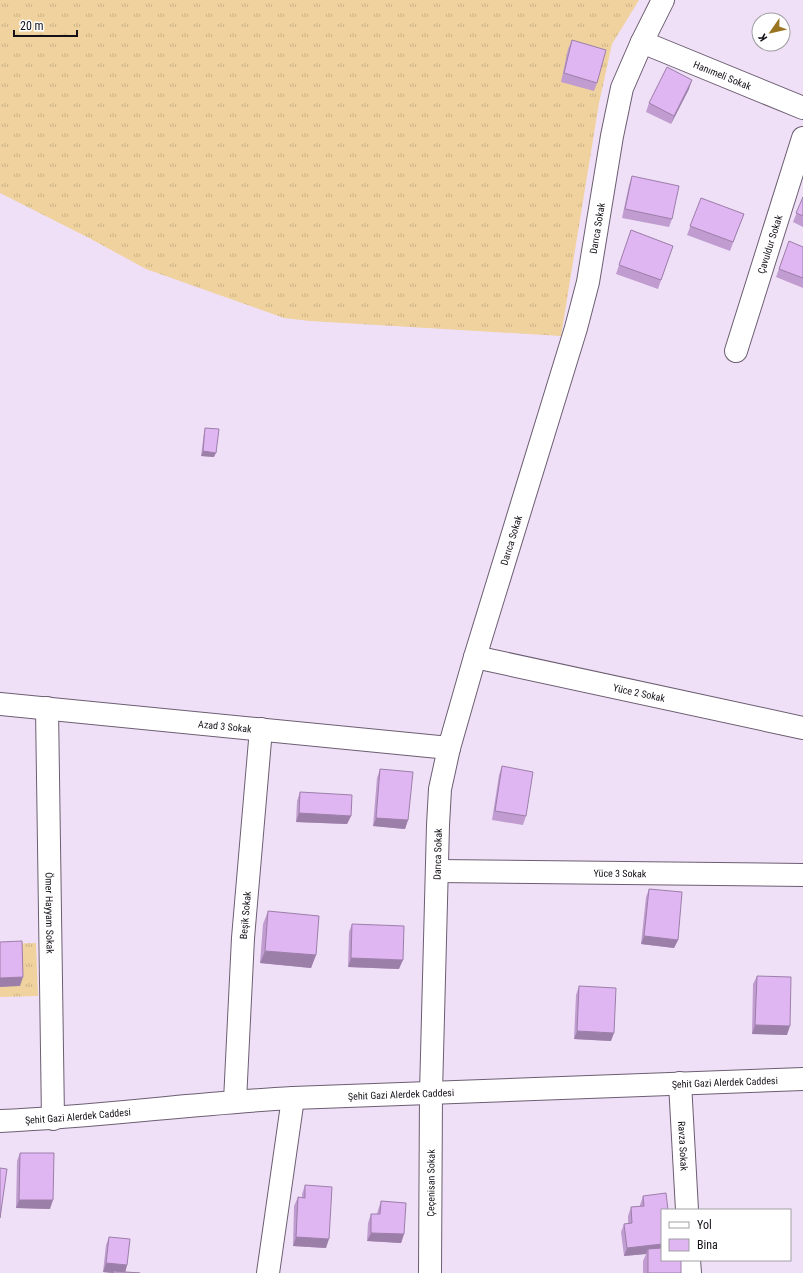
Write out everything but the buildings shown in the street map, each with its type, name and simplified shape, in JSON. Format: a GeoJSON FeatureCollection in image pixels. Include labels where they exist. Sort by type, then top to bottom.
{"type":"FeatureCollection","features":[{"type":"Feature","properties":{"kind":"street","name":"Darıca Sokak"},"geometry":{"type":"LineString","coordinates":[[431,1093],[440,789],[449,748],[475,657],[576,328],[591,267],[617,108],[622,88],[642,42],[663,0]]}},
{"type":"Feature","properties":{"kind":"street","name":"Hanımeli Sokak"},"geometry":{"type":"LineString","coordinates":[[642,42],[803,108]]}},
{"type":"Feature","properties":{"kind":"street","name":"Çavuldur Sokak"},"geometry":{"type":"LineString","coordinates":[[736,351],[803,138]]}},
{"type":"Feature","properties":{"kind":"street","name":"Yüce 2 Sokak"},"geometry":{"type":"LineString","coordinates":[[475,657],[803,728]]}},
{"type":"Feature","properties":{"kind":"street","name":"Azad 3 Sokak"},"geometry":{"type":"LineString","coordinates":[[0,704],[449,748]]}},
{"type":"Feature","properties":{"kind":"street","name":"Ömer Hayyam Sokak"},"geometry":{"type":"LineString","coordinates":[[47,708],[53,1119]]}},
{"type":"Feature","properties":{"kind":"street","name":"Beşik Sokak"},"geometry":{"type":"LineString","coordinates":[[235,1101],[243,938],[261,729]]}},
{"type":"Feature","properties":{"kind":"street","name":"Yüce 3 Sokak"},"geometry":{"type":"LineString","coordinates":[[437,871],[803,875]]}},
{"type":"Feature","properties":{"kind":"street","name":"Şehit Gazi Alerdek Caddesi"},"geometry":{"type":"LineString","coordinates":[[0,1122],[53,1119],[235,1101],[803,1079]]}},
{"type":"Feature","properties":{"kind":"street","name":"Ravza Sokak"},"geometry":{"type":"LineString","coordinates":[[680,1083],[687,1209]]}},
{"type":"Feature","properties":{"kind":"street","name":"Çeçenisan Sokak"},"geometry":{"type":"LineString","coordinates":[[430,1273],[431,1093]]}},
{"type":"Feature","properties":{"kind":"street"},"geometry":{"type":"LineString","coordinates":[[268,1273],[293,1098]]}},
{"type":"Feature","properties":{"kind":"street"},"geometry":{"type":"LineString","coordinates":[[689,1261],[690,1273]]}},
{"type":"Feature","properties":{"kind":"green space"},"geometry":{"type":"Polygon","coordinates":[[[0,0],[639,0],[612,44],[599,103],[561,336],[310,321],[284,318],[146,269],[91,239],[0,193],[0,0]]]}},
{"type":"Feature","properties":{"kind":"green space"},"geometry":{"type":"Polygon","coordinates":[[[36,943],[38,996],[0,997],[0,944],[36,943]]]}}]}
